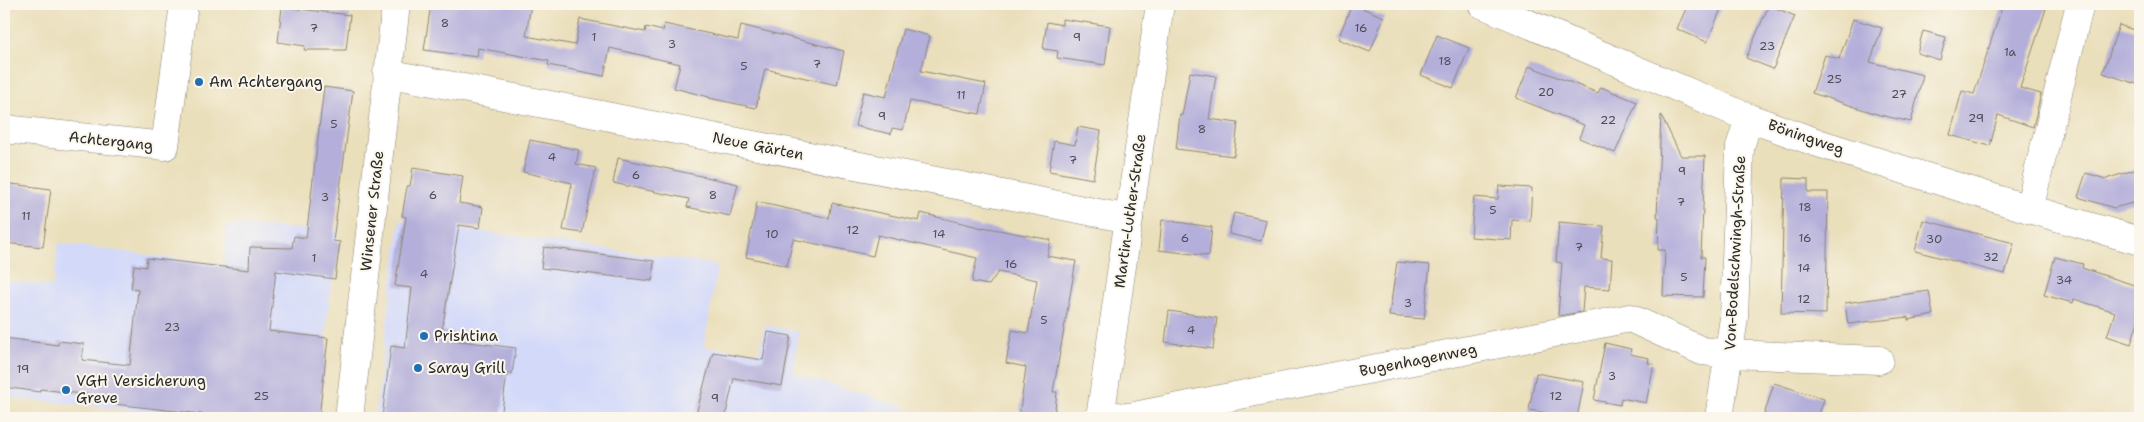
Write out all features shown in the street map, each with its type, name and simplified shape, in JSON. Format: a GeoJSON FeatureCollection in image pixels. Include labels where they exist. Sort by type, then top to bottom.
{"type":"FeatureCollection","features":[{"type":"Feature","properties":{"kind":"street","name":"Achtergang"},"geometry":{"type":"LineString","coordinates":[[4,129],[165,146],[184,4]]}},
{"type":"Feature","properties":{"kind":"street","name":"Winsener Straße"},"geometry":{"type":"LineString","coordinates":[[349,418],[396,4]]}},
{"type":"Feature","properties":{"kind":"street","name":"Martin-Luther-Straße"},"geometry":{"type":"LineString","coordinates":[[1100,417],[1160,4]]}},
{"type":"Feature","properties":{"kind":"street","name":"Böningweg"},"geometry":{"type":"LineString","coordinates":[[1482,4],[1749,118],[1818,143],[2029,209],[2140,241]]}},
{"type":"Feature","properties":{"kind":"street"},"geometry":{"type":"LineString","coordinates":[[2029,209],[2080,4]]}},
{"type":"Feature","properties":{"kind":"street","name":"Neue Gärten"},"geometry":{"type":"LineString","coordinates":[[387,73],[1129,219]]}},
{"type":"Feature","properties":{"kind":"street","name":"Von-Bodelschwingh-Straße"},"geometry":{"type":"LineString","coordinates":[[1719,418],[1734,318],[1740,147],[1749,118]]}},
{"type":"Feature","properties":{"kind":"street","name":"Bugenhagenweg"},"geometry":{"type":"LineString","coordinates":[[1100,417],[1129,417],[1630,318],[1702,350],[1730,354]]}},
{"type":"Feature","properties":{"kind":"street","name":"Von-Bodelschwingh-Straße"},"geometry":{"type":"LineString","coordinates":[[1730,354],[1879,360]]}},
{"type":"Feature","properties":{"kind":"shaded area"},"geometry":{"type":"Polygon","coordinates":[[[400,220],[718,265],[704,347],[759,352],[765,325],[799,332],[794,373],[905,407],[904,418],[375,418],[400,220]]]}},
{"type":"Feature","properties":{"kind":"shaded area"},"geometry":{"type":"Polygon","coordinates":[[[226,224],[338,231],[315,418],[206,418],[4,397],[4,280],[53,286],[58,243],[224,265],[226,224]]]}},
{"type":"Feature","properties":{"kind":"building"},"geometry":{"type":"Polygon","coordinates":[[[431,4],[531,4],[526,36],[575,45],[580,19],[645,32],[646,27],[663,31],[664,24],[738,40],[741,25],[844,51],[837,85],[765,69],[756,108],[674,88],[680,64],[610,48],[604,76],[548,65],[549,61],[478,48],[477,57],[424,50],[431,4]]]}},
{"type":"Feature","properties":{"kind":"building"},"geometry":{"type":"Polygon","coordinates":[[[1352,4],[1384,17],[1370,52],[1338,39],[1352,4]]]}},
{"type":"Feature","properties":{"kind":"building"},"geometry":{"type":"Polygon","coordinates":[[[1688,4],[1723,4],[1707,42],[1677,29],[1688,4]]]}},
{"type":"Feature","properties":{"kind":"building"},"geometry":{"type":"Polygon","coordinates":[[[2003,4],[2032,4],[2046,9],[2020,88],[2041,94],[2033,127],[1998,115],[1990,146],[1950,135],[1962,91],[1974,94],[2003,4]]]}},
{"type":"Feature","properties":{"kind":"building"},"geometry":{"type":"Polygon","coordinates":[[[1769,5],[1795,16],[1773,69],[1746,58],[1769,5]]]}},
{"type":"Feature","properties":{"kind":"building"},"geometry":{"type":"Polygon","coordinates":[[[282,7],[350,15],[346,50],[304,50],[305,46],[278,42],[282,7]]]}},
{"type":"Feature","properties":{"kind":"building"},"geometry":{"type":"Polygon","coordinates":[[[1062,19],[1110,26],[1105,65],[1057,58],[1058,51],[1043,49],[1047,22],[1062,25],[1062,19]]]}},
{"type":"Feature","properties":{"kind":"building"},"geometry":{"type":"Polygon","coordinates":[[[1853,19],[1882,28],[1870,62],[1923,75],[1911,122],[1880,115],[1812,93],[1825,55],[1839,59],[1853,19]]]}},
{"type":"Feature","properties":{"kind":"building"},"geometry":{"type":"Polygon","coordinates":[[[2119,25],[2140,32],[2140,85],[2103,73],[2119,25]]]}},
{"type":"Feature","properties":{"kind":"building"},"geometry":{"type":"Polygon","coordinates":[[[903,29],[930,36],[921,71],[986,84],[980,114],[910,101],[903,130],[892,128],[891,134],[855,126],[863,92],[886,97],[903,29]]]}},
{"type":"Feature","properties":{"kind":"building"},"geometry":{"type":"Polygon","coordinates":[[[1923,31],[1946,37],[1940,60],[1917,53],[1923,31]]]}},
{"type":"Feature","properties":{"kind":"building"},"geometry":{"type":"Polygon","coordinates":[[[1437,35],[1469,48],[1453,88],[1421,75],[1437,35]]]}},
{"type":"Feature","properties":{"kind":"building"},"geometry":{"type":"Polygon","coordinates":[[[1529,66],[1598,93],[1601,87],[1637,102],[1615,153],[1579,138],[1584,125],[1516,98],[1529,66]]]}},
{"type":"Feature","properties":{"kind":"building"},"geometry":{"type":"Polygon","coordinates":[[[1190,72],[1216,76],[1209,119],[1238,123],[1234,156],[1176,149],[1180,115],[1182,116],[1190,72]]]}},
{"type":"Feature","properties":{"kind":"building"},"geometry":{"type":"Polygon","coordinates":[[[324,87],[353,91],[333,241],[340,242],[335,279],[276,271],[269,331],[328,338],[319,418],[236,418],[114,404],[115,398],[40,389],[40,392],[4,387],[4,338],[58,345],[59,341],[84,344],[82,360],[130,365],[138,290],[131,289],[134,265],[146,267],[147,258],[249,270],[250,247],[292,248],[294,236],[306,238],[324,87]]]}},
{"type":"Feature","properties":{"kind":"building"},"geometry":{"type":"Polygon","coordinates":[[[1661,115],[1681,156],[1705,156],[1701,257],[1705,257],[1703,297],[1663,296],[1665,250],[1658,250],[1659,217],[1657,217],[1661,115]]]}},
{"type":"Feature","properties":{"kind":"building"},"geometry":{"type":"Polygon","coordinates":[[[1078,127],[1101,131],[1093,179],[1049,171],[1054,141],[1075,145],[1078,127]]]}},
{"type":"Feature","properties":{"kind":"building"},"geometry":{"type":"Polygon","coordinates":[[[530,140],[579,150],[576,164],[596,168],[582,233],[563,230],[572,183],[523,172],[530,140]]]}},
{"type":"Feature","properties":{"kind":"building"},"geometry":{"type":"Polygon","coordinates":[[[618,158],[738,184],[730,216],[687,207],[689,199],[613,183],[618,158]]]}},
{"type":"Feature","properties":{"kind":"building"},"geometry":{"type":"Polygon","coordinates":[[[413,168],[463,176],[459,203],[483,207],[480,228],[459,225],[442,331],[454,333],[453,340],[516,348],[512,374],[507,373],[501,418],[382,418],[391,346],[405,348],[412,288],[395,286],[406,217],[402,216],[407,186],[410,186],[413,168]]]}},
{"type":"Feature","properties":{"kind":"building"},"geometry":{"type":"Polygon","coordinates":[[[2140,168],[2140,201],[2114,208],[2078,197],[2086,173],[2106,179],[2140,168]]]}},
{"type":"Feature","properties":{"kind":"building"},"geometry":{"type":"Polygon","coordinates":[[[1784,178],[1808,179],[1808,192],[1828,192],[1826,314],[1781,313],[1784,178]]]}},
{"type":"Feature","properties":{"kind":"building"},"geometry":{"type":"Polygon","coordinates":[[[4,183],[51,189],[43,247],[4,243],[4,183]]]}},
{"type":"Feature","properties":{"kind":"building"},"geometry":{"type":"Polygon","coordinates":[[[1499,186],[1532,188],[1530,221],[1512,220],[1511,240],[1471,237],[1474,197],[1498,199],[1499,186]]]}},
{"type":"Feature","properties":{"kind":"building"},"geometry":{"type":"Polygon","coordinates":[[[757,202],[829,218],[832,203],[919,221],[921,213],[983,228],[1051,240],[1047,256],[1076,261],[1053,392],[1057,392],[1054,418],[1019,418],[1026,367],[1006,363],[1012,330],[1028,333],[1037,280],[998,272],[989,285],[972,282],[977,258],[878,235],[873,256],[793,239],[787,266],[746,257],[757,202]]]}},
{"type":"Feature","properties":{"kind":"building"},"geometry":{"type":"Polygon","coordinates":[[[1234,213],[1266,220],[1261,241],[1229,234],[1234,213]]]}},
{"type":"Feature","properties":{"kind":"building"},"geometry":{"type":"Polygon","coordinates":[[[1162,220],[1212,227],[1209,256],[1159,250],[1162,220]]]}},
{"type":"Feature","properties":{"kind":"building"},"geometry":{"type":"Polygon","coordinates":[[[1923,220],[2014,243],[2005,274],[1915,251],[1923,220]]]}},
{"type":"Feature","properties":{"kind":"building"},"geometry":{"type":"Polygon","coordinates":[[[1559,222],[1604,226],[1601,258],[1612,259],[1610,289],[1584,287],[1582,312],[1558,316],[1562,263],[1556,262],[1559,222]]]}},
{"type":"Feature","properties":{"kind":"building"},"geometry":{"type":"Polygon","coordinates":[[[544,247],[654,261],[652,281],[541,268],[544,247]]]}},
{"type":"Feature","properties":{"kind":"building"},"geometry":{"type":"Polygon","coordinates":[[[2055,257],[2083,264],[2082,268],[2140,287],[2140,315],[2131,344],[2107,336],[2115,312],[2074,299],[2073,303],[2044,295],[2055,257]]]}},
{"type":"Feature","properties":{"kind":"building"},"geometry":{"type":"Polygon","coordinates":[[[1397,262],[1430,265],[1424,319],[1389,316],[1397,262]]]}},
{"type":"Feature","properties":{"kind":"building"},"geometry":{"type":"Polygon","coordinates":[[[1929,291],[1933,315],[1908,320],[1908,317],[1848,324],[1845,303],[1929,291]]]}},
{"type":"Feature","properties":{"kind":"building"},"geometry":{"type":"Polygon","coordinates":[[[1169,311],[1217,318],[1213,349],[1165,342],[1169,311]]]}},
{"type":"Feature","properties":{"kind":"building"},"geometry":{"type":"Polygon","coordinates":[[[768,332],[791,336],[782,386],[734,378],[725,418],[695,418],[713,352],[763,360],[768,332]]]}},
{"type":"Feature","properties":{"kind":"building"},"geometry":{"type":"Polygon","coordinates":[[[1605,343],[1631,349],[1630,354],[1649,358],[1648,363],[1654,364],[1646,403],[1621,398],[1620,405],[1594,400],[1605,343]]]}},
{"type":"Feature","properties":{"kind":"building"},"geometry":{"type":"Polygon","coordinates":[[[1536,373],[1584,382],[1577,418],[1529,410],[1536,373]]]}},
{"type":"Feature","properties":{"kind":"building"},"geometry":{"type":"Polygon","coordinates":[[[1774,383],[1824,399],[1818,418],[1763,418],[1774,383]]]}},
{"type":"Feature","properties":{"kind":"place","name":"Am Achtergang"},"geometry":{"type":"Point","coordinates":[199,82]}},
{"type":"Feature","properties":{"kind":"place","name":"Prishtina"},"geometry":{"type":"Point","coordinates":[424,336]}},
{"type":"Feature","properties":{"kind":"place","name":"Saray Grill"},"geometry":{"type":"Point","coordinates":[418,368]}},
{"type":"Feature","properties":{"kind":"place","name":"VGH Versicherung Greve"},"geometry":{"type":"Point","coordinates":[66,390]}}]}
